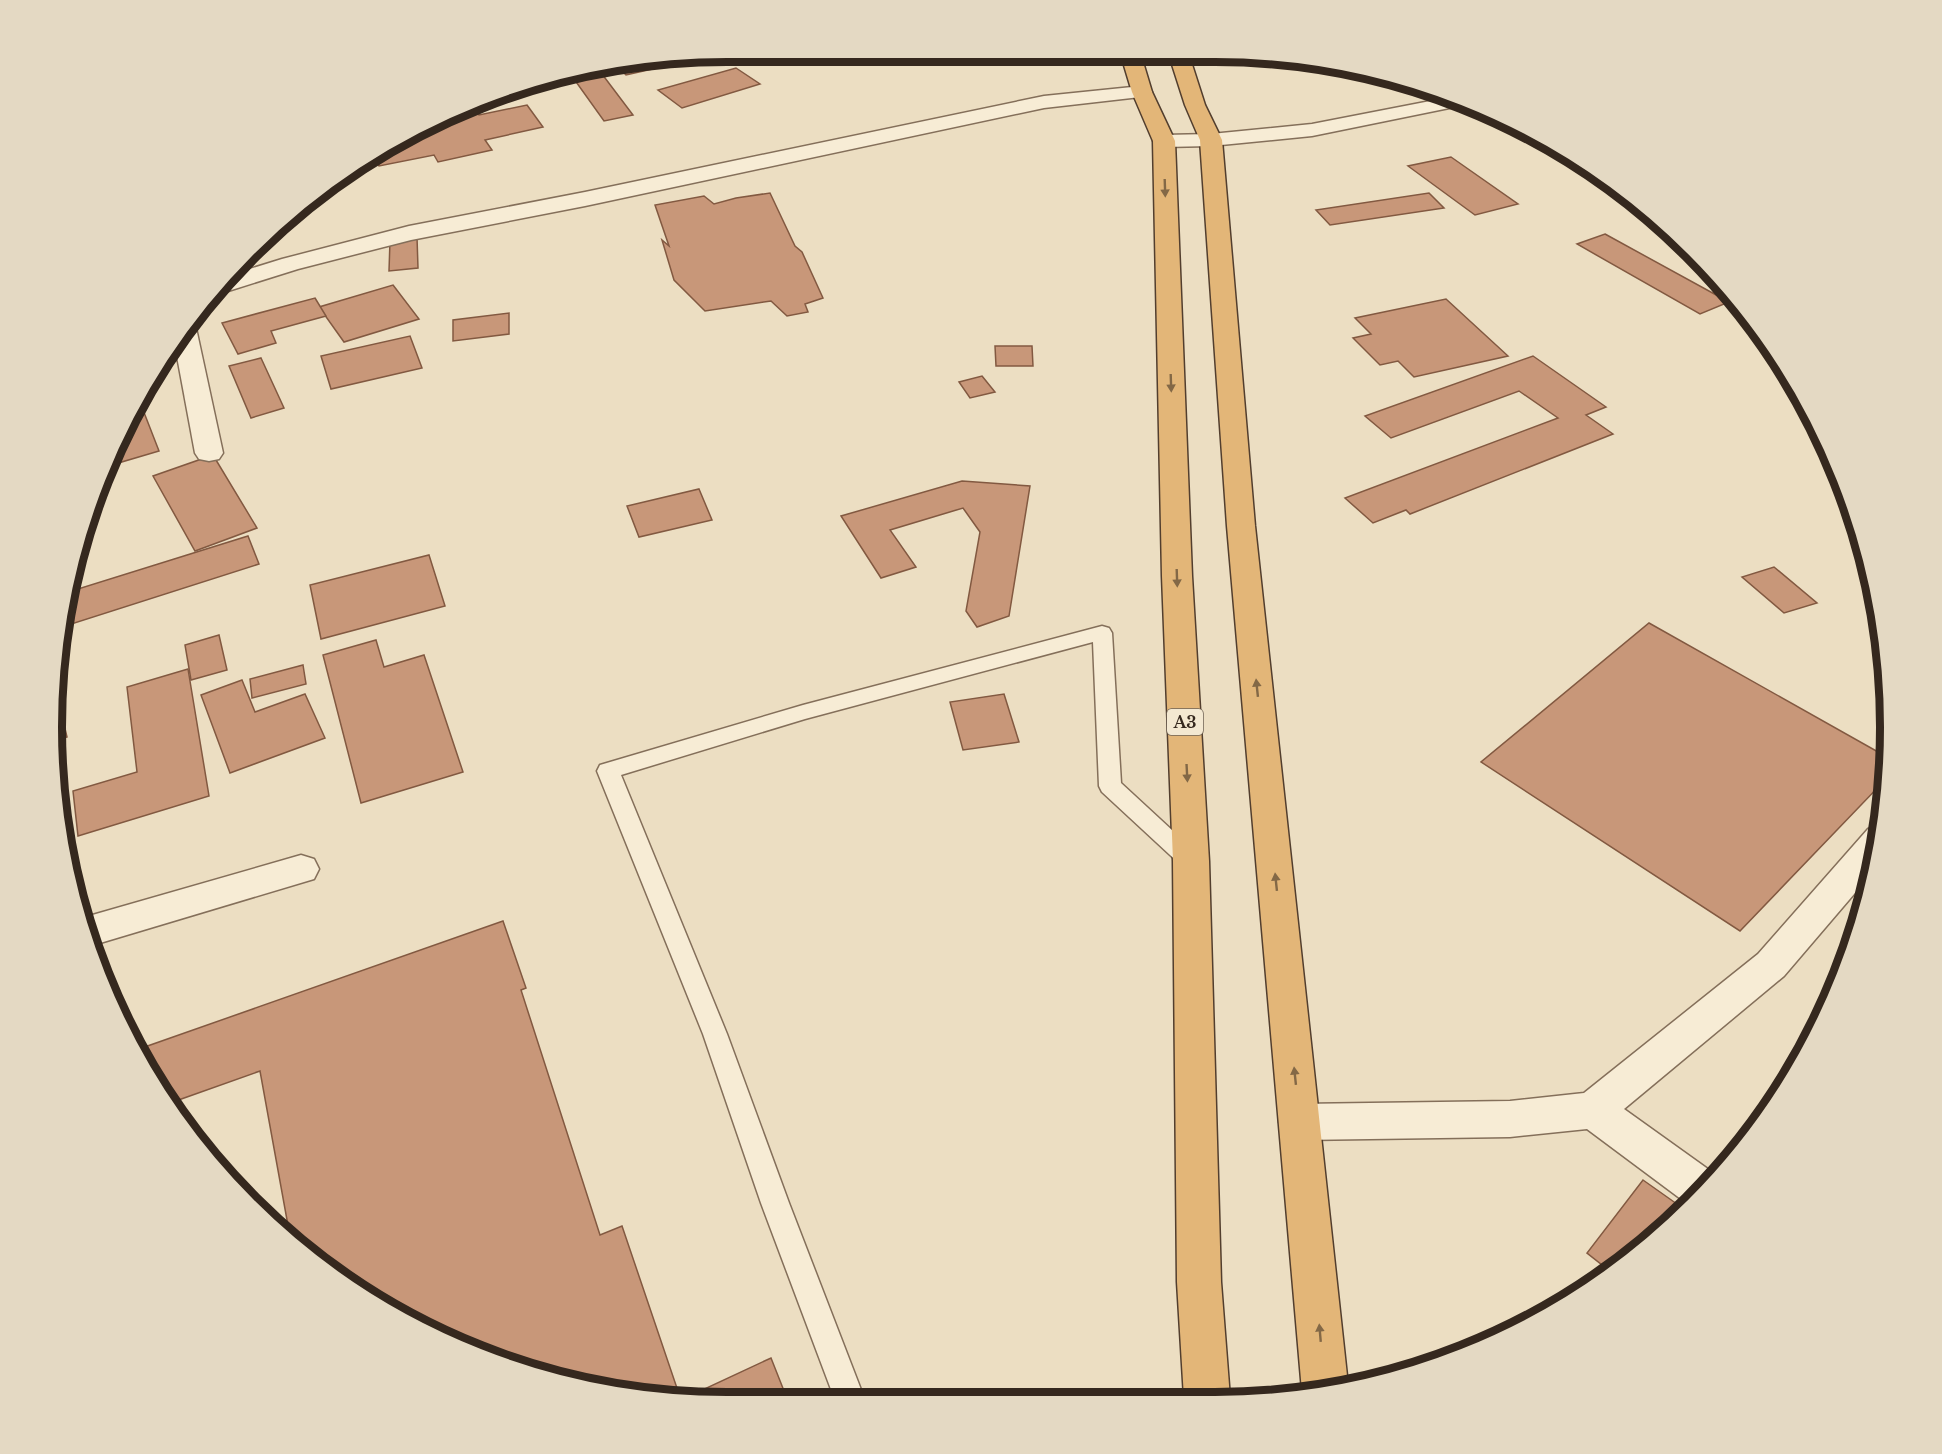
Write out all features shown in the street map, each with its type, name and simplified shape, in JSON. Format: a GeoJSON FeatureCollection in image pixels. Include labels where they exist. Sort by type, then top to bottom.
{"type":"FeatureCollection","features":[{"type":"Feature","properties":{"kind":"highway","name":"A3"},"geometry":{"type":"LineString","coordinates":[[1133,62],[1142,92],[1164,141],[1177,576],[1191,861],[1200,1282],[1207,1392]]}},
{"type":"Feature","properties":{"kind":"highway"},"geometry":{"type":"LineString","coordinates":[[1181,62],[1195,105],[1211,140],[1241,526],[1324,1383]]}},
{"type":"Feature","properties":{"kind":"street"},"geometry":{"type":"LineString","coordinates":[[232,282],[290,264],[409,233],[585,199],[1044,102],[1142,92]]}},
{"type":"Feature","properties":{"kind":"street"},"geometry":{"type":"LineString","coordinates":[[1164,141],[1211,140],[1312,130],[1447,104]]}},
{"type":"Feature","properties":{"kind":"street"},"geometry":{"type":"LineString","coordinates":[[186,340],[209,453]]}},
{"type":"Feature","properties":{"kind":"street"},"geometry":{"type":"LineString","coordinates":[[1300,1122],[1510,1119],[1593,1110],[1771,965],[1869,852]]}},
{"type":"Feature","properties":{"kind":"street"},"geometry":{"type":"LineString","coordinates":[[94,930],[301,869]]}},
{"type":"Feature","properties":{"kind":"street"},"geometry":{"type":"LineString","coordinates":[[1593,1110],[1697,1186]]}},
{"type":"Feature","properties":{"kind":"lane"},"geometry":{"type":"LineString","coordinates":[[847,1392],[775,1203],[715,1034],[608,771],[803,712],[1102,633],[1110,786],[1191,861]]}},
{"type":"Feature","properties":{"kind":"building"},"geometry":{"type":"Polygon","coordinates":[[[677,64],[626,75],[621,70],[677,64]]]}},
{"type":"Feature","properties":{"kind":"building"},"geometry":{"type":"Polygon","coordinates":[[[736,68],[760,84],[682,108],[658,90],[736,68]]]}},
{"type":"Feature","properties":{"kind":"building"},"geometry":{"type":"Polygon","coordinates":[[[602,74],[633,115],[604,121],[574,79],[602,74]]]}},
{"type":"Feature","properties":{"kind":"building"},"geometry":{"type":"Polygon","coordinates":[[[527,105],[543,127],[485,140],[492,150],[438,162],[434,155],[379,166],[377,162],[433,130],[472,112],[476,111],[479,115],[527,105]]]}},
{"type":"Feature","properties":{"kind":"building"},"geometry":{"type":"Polygon","coordinates":[[[1451,157],[1518,204],[1475,215],[1408,166],[1451,157]]]}},
{"type":"Feature","properties":{"kind":"building"},"geometry":{"type":"Polygon","coordinates":[[[770,193],[795,246],[802,252],[823,298],[805,304],[808,312],[787,316],[771,301],[705,311],[674,280],[662,240],[669,246],[655,205],[704,196],[714,204],[770,193]]]}},
{"type":"Feature","properties":{"kind":"building"},"geometry":{"type":"Polygon","coordinates":[[[1429,193],[1444,208],[1330,225],[1316,210],[1429,193]]]}},
{"type":"Feature","properties":{"kind":"building"},"geometry":{"type":"Polygon","coordinates":[[[1605,234],[1727,303],[1700,314],[1577,244],[1605,234]]]}},
{"type":"Feature","properties":{"kind":"building"},"geometry":{"type":"Polygon","coordinates":[[[417,237],[418,268],[389,271],[390,241],[417,237]]]}},
{"type":"Feature","properties":{"kind":"building"},"geometry":{"type":"Polygon","coordinates":[[[393,285],[419,319],[344,342],[319,307],[393,285]]]}},
{"type":"Feature","properties":{"kind":"building"},"geometry":{"type":"Polygon","coordinates":[[[315,298],[326,316],[271,331],[276,343],[238,354],[222,323],[315,298]]]}},
{"type":"Feature","properties":{"kind":"building"},"geometry":{"type":"Polygon","coordinates":[[[1446,299],[1508,356],[1414,377],[1398,361],[1380,365],[1353,338],[1371,334],[1355,318],[1446,299]]]}},
{"type":"Feature","properties":{"kind":"building"},"geometry":{"type":"Polygon","coordinates":[[[509,313],[509,334],[453,341],[453,320],[509,313]]]}},
{"type":"Feature","properties":{"kind":"building"},"geometry":{"type":"Polygon","coordinates":[[[410,336],[422,368],[331,389],[321,356],[410,336]]]}},
{"type":"Feature","properties":{"kind":"building"},"geometry":{"type":"Polygon","coordinates":[[[995,346],[1032,346],[1033,366],[996,366],[995,346]]]}},
{"type":"Feature","properties":{"kind":"building"},"geometry":{"type":"Polygon","coordinates":[[[176,354],[179,360],[171,362],[176,354]]]}},
{"type":"Feature","properties":{"kind":"building"},"geometry":{"type":"Polygon","coordinates":[[[1533,356],[1606,407],[1586,415],[1613,434],[1410,514],[1406,510],[1373,523],[1345,498],[1558,418],[1519,391],[1391,438],[1365,416],[1533,356]]]}},
{"type":"Feature","properties":{"kind":"building"},"geometry":{"type":"Polygon","coordinates":[[[261,358],[284,408],[251,418],[229,366],[261,358]]]}},
{"type":"Feature","properties":{"kind":"building"},"geometry":{"type":"Polygon","coordinates":[[[982,376],[995,392],[970,398],[959,382],[982,376]]]}},
{"type":"Feature","properties":{"kind":"building"},"geometry":{"type":"Polygon","coordinates":[[[143,409],[159,451],[116,464],[143,409]]]}},
{"type":"Feature","properties":{"kind":"building"},"geometry":{"type":"Polygon","coordinates":[[[213,455],[257,528],[195,551],[153,476],[213,455]]]}},
{"type":"Feature","properties":{"kind":"building"},"geometry":{"type":"Polygon","coordinates":[[[962,481],[1030,486],[1009,616],[977,627],[966,611],[980,532],[963,508],[890,530],[916,567],[881,578],[841,516],[962,481]]]}},
{"type":"Feature","properties":{"kind":"building"},"geometry":{"type":"Polygon","coordinates":[[[699,489],[712,520],[639,537],[627,506],[699,489]]]}},
{"type":"Feature","properties":{"kind":"building"},"geometry":{"type":"Polygon","coordinates":[[[248,536],[259,564],[70,625],[76,590],[248,536]]]}},
{"type":"Feature","properties":{"kind":"building"},"geometry":{"type":"Polygon","coordinates":[[[429,555],[445,606],[321,639],[310,585],[429,555]]]}},
{"type":"Feature","properties":{"kind":"building"},"geometry":{"type":"Polygon","coordinates":[[[1774,567],[1817,603],[1784,613],[1742,577],[1774,567]]]}},
{"type":"Feature","properties":{"kind":"building"},"geometry":{"type":"Polygon","coordinates":[[[1649,623],[1879,753],[1877,788],[1740,931],[1481,762],[1649,623]]]}},
{"type":"Feature","properties":{"kind":"building"},"geometry":{"type":"Polygon","coordinates":[[[219,635],[227,670],[191,680],[185,645],[219,635]]]}},
{"type":"Feature","properties":{"kind":"building"},"geometry":{"type":"Polygon","coordinates":[[[376,640],[384,667],[424,655],[463,772],[361,803],[323,655],[376,640]]]}},
{"type":"Feature","properties":{"kind":"building"},"geometry":{"type":"Polygon","coordinates":[[[303,665],[306,684],[252,698],[250,679],[303,665]]]}},
{"type":"Feature","properties":{"kind":"building"},"geometry":{"type":"Polygon","coordinates":[[[188,669],[209,796],[78,836],[73,791],[137,772],[127,687],[188,669]]]}},
{"type":"Feature","properties":{"kind":"building"},"geometry":{"type":"Polygon","coordinates":[[[242,680],[255,712],[305,694],[325,738],[230,773],[201,695],[242,680]]]}},
{"type":"Feature","properties":{"kind":"building"},"geometry":{"type":"Polygon","coordinates":[[[1004,694],[1019,742],[963,750],[950,702],[1004,694]]]}},
{"type":"Feature","properties":{"kind":"building"},"geometry":{"type":"Polygon","coordinates":[[[62,717],[67,737],[62,738],[62,717]]]}},
{"type":"Feature","properties":{"kind":"building"},"geometry":{"type":"Polygon","coordinates":[[[503,921],[526,988],[521,990],[600,1235],[622,1226],[678,1391],[597,1380],[513,1357],[433,1324],[357,1280],[288,1227],[260,1071],[177,1101],[144,1047],[503,921]]]}},
{"type":"Feature","properties":{"kind":"building"},"geometry":{"type":"Polygon","coordinates":[[[1643,1180],[1678,1205],[1604,1266],[1587,1253],[1643,1180]]]}},
{"type":"Feature","properties":{"kind":"building"},"geometry":{"type":"Polygon","coordinates":[[[771,1358],[784,1392],[699,1391],[771,1358]]]}}]}
